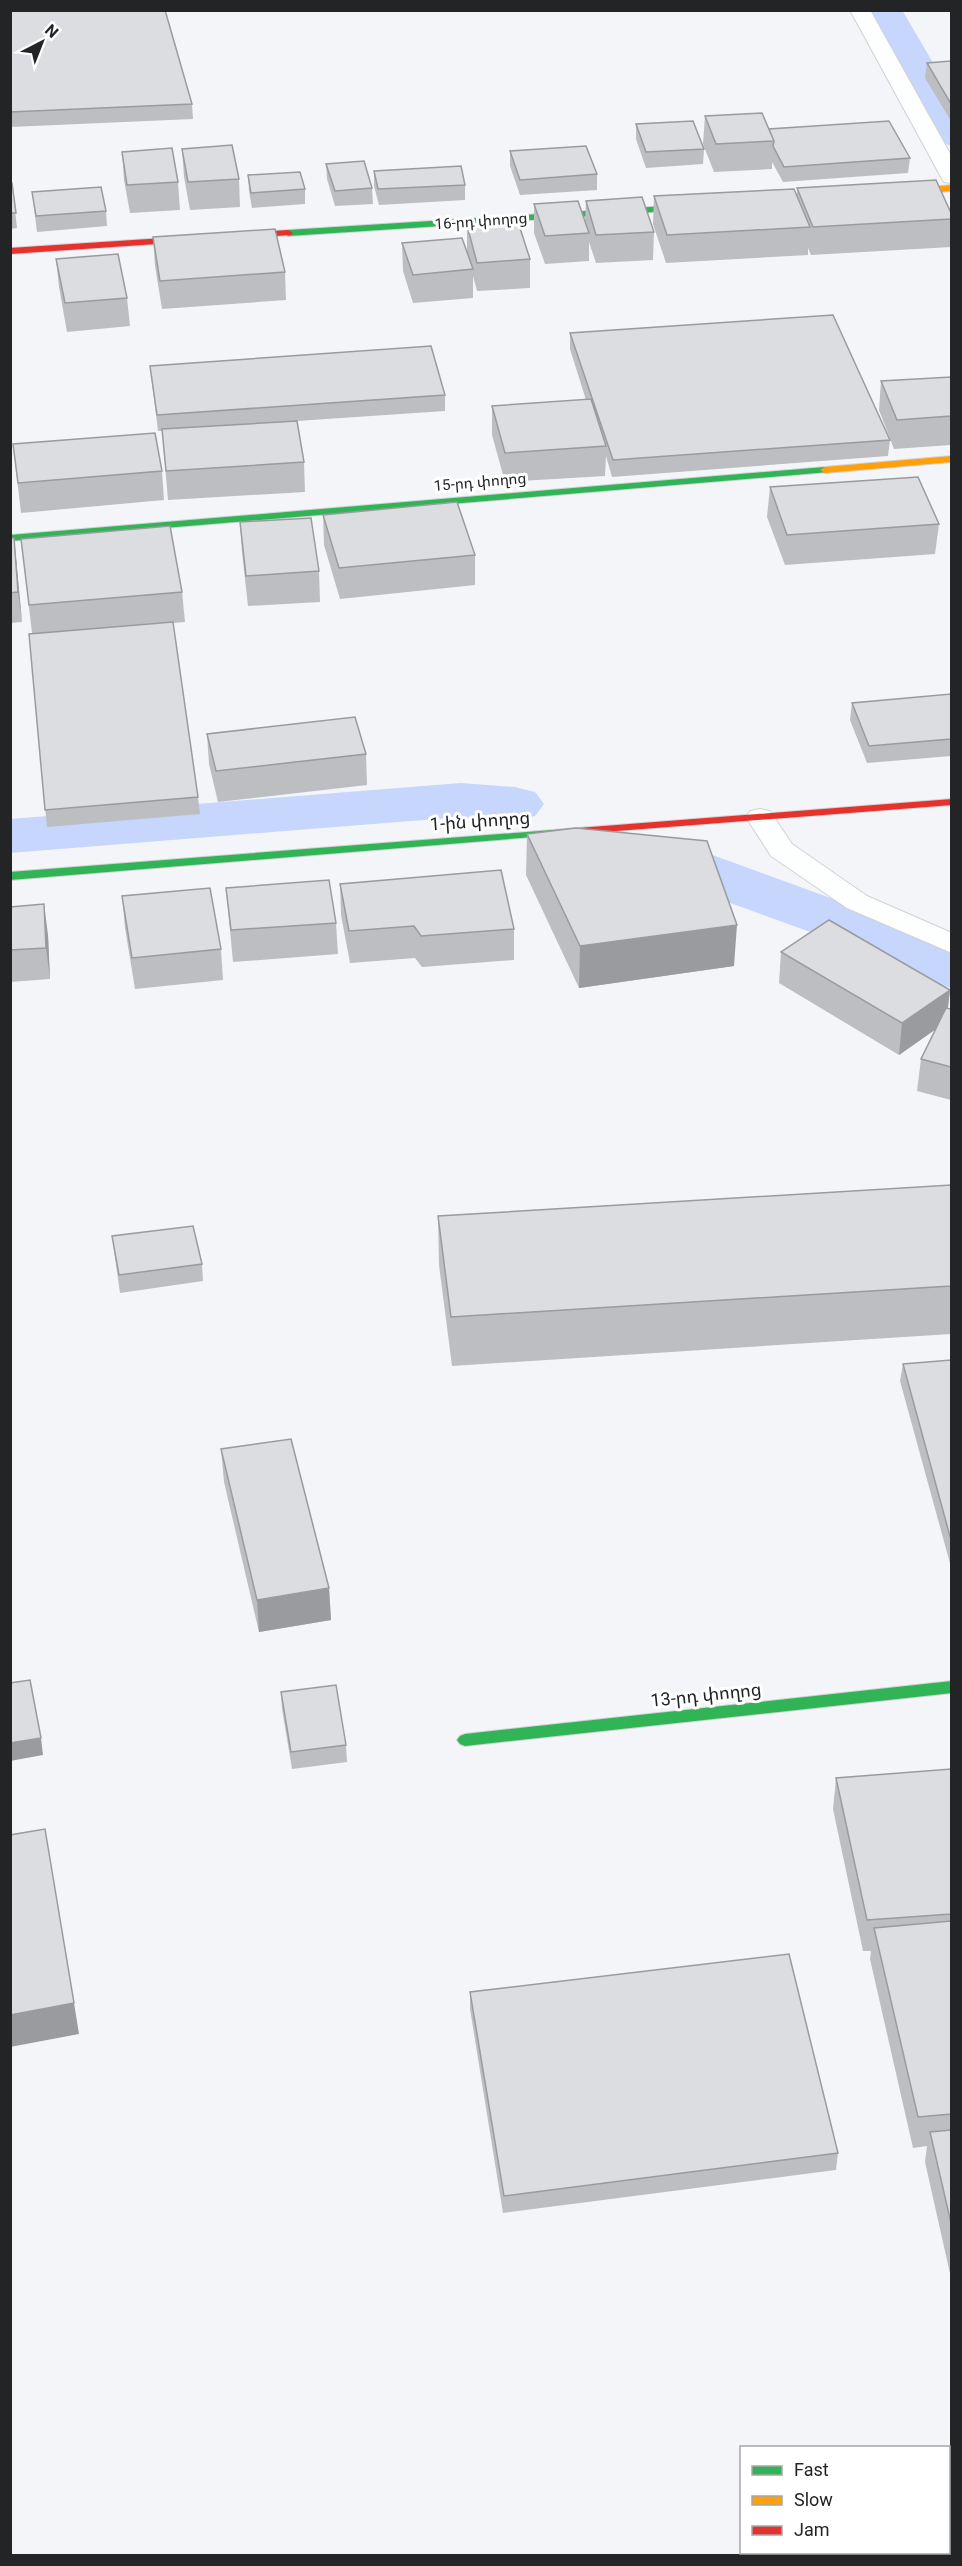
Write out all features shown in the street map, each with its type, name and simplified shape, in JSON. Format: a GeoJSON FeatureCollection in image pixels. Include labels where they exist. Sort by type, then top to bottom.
{"type":"FeatureCollection","features":[{"type":"Feature","properties":{"kind":"street"},"geometry":{"type":"LineString","coordinates":[[860,10],[950,176],[883,194]]}},
{"type":"Feature","properties":{"kind":"street","name":"16-րդ փողոց"},"geometry":{"type":"LineString","coordinates":[[10,251],[712,206]]}},
{"type":"Feature","properties":{"kind":"street","name":"15-րդ փողոց"},"geometry":{"type":"LineString","coordinates":[[10,538],[951,459]]}},
{"type":"Feature","properties":{"kind":"street","name":"1-ին փողոց"},"geometry":{"type":"LineString","coordinates":[[10,876],[951,802]]}},
{"type":"Feature","properties":{"kind":"street"},"geometry":{"type":"LineString","coordinates":[[760,817],[781,850],[857,902],[951,944]]}},
{"type":"Feature","properties":{"kind":"street","name":"13-րդ փողոց"},"geometry":{"type":"LineString","coordinates":[[465,1740],[951,1687]]}},
{"type":"Feature","properties":{"kind":"building"},"geometry":{"type":"Polygon","coordinates":[[[10,10],[165,10],[192,104],[10,112],[10,10]]]}},
{"type":"Feature","properties":{"kind":"building"},"geometry":{"type":"Polygon","coordinates":[[[951,61],[951,104],[927,63],[951,61]]]}},
{"type":"Feature","properties":{"kind":"building"},"geometry":{"type":"Polygon","coordinates":[[[762,113],[774,141],[716,144],[705,116],[762,113]]]}},
{"type":"Feature","properties":{"kind":"building"},"geometry":{"type":"Polygon","coordinates":[[[693,121],[704,149],[646,152],[636,124],[693,121]]]}},
{"type":"Feature","properties":{"kind":"building"},"geometry":{"type":"Polygon","coordinates":[[[889,121],[910,158],[784,167],[773,146],[774,141],[769,129],[889,121]]]}},
{"type":"Feature","properties":{"kind":"building"},"geometry":{"type":"Polygon","coordinates":[[[232,145],[239,179],[188,182],[182,149],[232,145]]]}},
{"type":"Feature","properties":{"kind":"building"},"geometry":{"type":"Polygon","coordinates":[[[586,146],[597,174],[520,180],[510,151],[586,146]]]}},
{"type":"Feature","properties":{"kind":"building"},"geometry":{"type":"Polygon","coordinates":[[[172,148],[178,182],[127,185],[122,152],[172,148]]]}},
{"type":"Feature","properties":{"kind":"building"},"geometry":{"type":"Polygon","coordinates":[[[364,161],[372,188],[335,191],[326,164],[364,161]]]}},
{"type":"Feature","properties":{"kind":"building"},"geometry":{"type":"Polygon","coordinates":[[[461,166],[465,185],[378,189],[374,171],[461,166]]]}},
{"type":"Feature","properties":{"kind":"building"},"geometry":{"type":"Polygon","coordinates":[[[300,172],[305,189],[251,193],[248,175],[300,172]]]}},
{"type":"Feature","properties":{"kind":"building"},"geometry":{"type":"Polygon","coordinates":[[[936,180],[951,213],[951,219],[813,227],[797,188],[936,180]]]}},
{"type":"Feature","properties":{"kind":"building"},"geometry":{"type":"Polygon","coordinates":[[[10,183],[12,183],[16,213],[10,213],[10,183]]]}},
{"type":"Feature","properties":{"kind":"building"},"geometry":{"type":"Polygon","coordinates":[[[101,187],[106,211],[36,216],[32,192],[101,187]]]}},
{"type":"Feature","properties":{"kind":"building"},"geometry":{"type":"Polygon","coordinates":[[[794,189],[810,227],[667,235],[654,196],[794,189]]]}},
{"type":"Feature","properties":{"kind":"building"},"geometry":{"type":"Polygon","coordinates":[[[642,197],[654,232],[596,235],[586,201],[642,197]]]}},
{"type":"Feature","properties":{"kind":"building"},"geometry":{"type":"Polygon","coordinates":[[[578,201],[589,233],[545,236],[534,204],[578,201]]]}},
{"type":"Feature","properties":{"kind":"building"},"geometry":{"type":"Polygon","coordinates":[[[518,222],[530,259],[477,263],[467,225],[518,222]]]}},
{"type":"Feature","properties":{"kind":"building"},"geometry":{"type":"Polygon","coordinates":[[[275,229],[285,272],[160,281],[153,237],[275,229]]]}},
{"type":"Feature","properties":{"kind":"building"},"geometry":{"type":"Polygon","coordinates":[[[462,238],[473,269],[413,275],[402,243],[462,238]]]}},
{"type":"Feature","properties":{"kind":"building"},"geometry":{"type":"Polygon","coordinates":[[[118,254],[127,298],[65,303],[56,259],[118,254]]]}},
{"type":"Feature","properties":{"kind":"building"},"geometry":{"type":"Polygon","coordinates":[[[833,315],[890,440],[613,460],[570,333],[833,315]]]}},
{"type":"Feature","properties":{"kind":"building"},"geometry":{"type":"Polygon","coordinates":[[[431,346],[445,395],[157,415],[150,366],[431,346]]]}},
{"type":"Feature","properties":{"kind":"building"},"geometry":{"type":"Polygon","coordinates":[[[951,377],[951,416],[897,420],[881,381],[951,377]]]}},
{"type":"Feature","properties":{"kind":"building"},"geometry":{"type":"Polygon","coordinates":[[[591,399],[606,446],[505,453],[492,406],[591,399]]]}},
{"type":"Feature","properties":{"kind":"building"},"geometry":{"type":"Polygon","coordinates":[[[297,421],[304,462],[166,471],[162,429],[297,421]]]}},
{"type":"Feature","properties":{"kind":"building"},"geometry":{"type":"Polygon","coordinates":[[[155,433],[162,471],[18,483],[13,444],[155,433]]]}},
{"type":"Feature","properties":{"kind":"building"},"geometry":{"type":"Polygon","coordinates":[[[918,477],[939,524],[787,535],[770,487],[918,477]]]}},
{"type":"Feature","properties":{"kind":"building"},"geometry":{"type":"Polygon","coordinates":[[[457,502],[475,555],[339,568],[323,515],[457,502]]]}},
{"type":"Feature","properties":{"kind":"building"},"geometry":{"type":"Polygon","coordinates":[[[311,518],[319,571],[246,576],[240,522],[311,518]]]}},
{"type":"Feature","properties":{"kind":"building"},"geometry":{"type":"Polygon","coordinates":[[[170,526],[182,592],[29,605],[21,539],[170,526]]]}},
{"type":"Feature","properties":{"kind":"building"},"geometry":{"type":"Polygon","coordinates":[[[10,538],[14,538],[18,592],[10,593],[10,538]]]}},
{"type":"Feature","properties":{"kind":"building"},"geometry":{"type":"Polygon","coordinates":[[[173,622],[198,797],[45,810],[29,634],[173,622]]]}},
{"type":"Feature","properties":{"kind":"building"},"geometry":{"type":"Polygon","coordinates":[[[951,694],[951,739],[869,746],[852,703],[951,694]]]}},
{"type":"Feature","properties":{"kind":"building"},"geometry":{"type":"Polygon","coordinates":[[[355,717],[366,754],[216,771],[207,734],[355,717]]]}},
{"type":"Feature","properties":{"kind":"building"},"geometry":{"type":"Polygon","coordinates":[[[576,828],[707,841],[737,925],[580,946],[527,834],[576,828]]]}},
{"type":"Feature","properties":{"kind":"building"},"geometry":{"type":"Polygon","coordinates":[[[501,870],[514,929],[421,936],[414,926],[349,931],[340,884],[501,870]]]}},
{"type":"Feature","properties":{"kind":"building"},"geometry":{"type":"Polygon","coordinates":[[[329,880],[336,923],[231,930],[226,888],[329,880]]]}},
{"type":"Feature","properties":{"kind":"building"},"geometry":{"type":"Polygon","coordinates":[[[210,888],[221,949],[132,958],[122,896],[210,888]]]}},
{"type":"Feature","properties":{"kind":"building"},"geometry":{"type":"Polygon","coordinates":[[[44,904],[46,948],[10,950],[10,907],[44,904]]]}},
{"type":"Feature","properties":{"kind":"building"},"geometry":{"type":"Polygon","coordinates":[[[829,920],[950,990],[902,1023],[781,952],[829,920]]]}},
{"type":"Feature","properties":{"kind":"building"},"geometry":{"type":"Polygon","coordinates":[[[946,1008],[951,1009],[951,1067],[921,1059],[946,1008]]]}},
{"type":"Feature","properties":{"kind":"building"},"geometry":{"type":"Polygon","coordinates":[[[951,1185],[951,1286],[451,1317],[438,1216],[951,1185]]]}},
{"type":"Feature","properties":{"kind":"building"},"geometry":{"type":"Polygon","coordinates":[[[193,1226],[202,1264],[119,1275],[112,1236],[193,1226]]]}},
{"type":"Feature","properties":{"kind":"building"},"geometry":{"type":"Polygon","coordinates":[[[951,1360],[951,1540],[903,1364],[951,1360]]]}},
{"type":"Feature","properties":{"kind":"building"},"geometry":{"type":"Polygon","coordinates":[[[291,1439],[329,1588],[257,1600],[221,1449],[291,1439]]]}},
{"type":"Feature","properties":{"kind":"building"},"geometry":{"type":"Polygon","coordinates":[[[30,1680],[41,1738],[10,1743],[10,1683],[30,1680]]]}},
{"type":"Feature","properties":{"kind":"building"},"geometry":{"type":"Polygon","coordinates":[[[336,1685],[346,1745],[291,1752],[281,1692],[336,1685]]]}},
{"type":"Feature","properties":{"kind":"building"},"geometry":{"type":"Polygon","coordinates":[[[951,1769],[951,1914],[867,1920],[836,1778],[951,1769]]]}},
{"type":"Feature","properties":{"kind":"building"},"geometry":{"type":"Polygon","coordinates":[[[45,1829],[74,2003],[10,2015],[10,1835],[45,1829]]]}},
{"type":"Feature","properties":{"kind":"building"},"geometry":{"type":"Polygon","coordinates":[[[951,1921],[951,2114],[918,2117],[874,1928],[951,1921]]]}},
{"type":"Feature","properties":{"kind":"building"},"geometry":{"type":"Polygon","coordinates":[[[789,1954],[838,2153],[504,2196],[470,1992],[789,1954]]]}},
{"type":"Feature","properties":{"kind":"building"},"geometry":{"type":"Polygon","coordinates":[[[951,2130],[951,2223],[930,2132],[951,2130]]]}},
{"type":"Feature","properties":{"kind":"waterway"},"geometry":{"type":"LineString","coordinates":[[881,10],[952,133]]}},
{"type":"Feature","properties":{"kind":"waterway"},"geometry":{"type":"LineString","coordinates":[[10,836],[461,800],[515,804]]}},
{"type":"Feature","properties":{"kind":"waterway"},"geometry":{"type":"LineString","coordinates":[[675,862],[834,920],[952,969]]}},
{"type":"Feature","properties":{"kind":"traffic: fast"},"geometry":{"type":"LineString","coordinates":[[288,233],[697,207]]}},
{"type":"Feature","properties":{"kind":"traffic: fast"},"geometry":{"type":"LineString","coordinates":[[10,538],[825,470]]}},
{"type":"Feature","properties":{"kind":"traffic: fast"},"geometry":{"type":"LineString","coordinates":[[10,876],[578,831]]}},
{"type":"Feature","properties":{"kind":"traffic: fast"},"geometry":{"type":"LineString","coordinates":[[465,1740],[952,1687]]}},
{"type":"Feature","properties":{"kind":"traffic: slow"},"geometry":{"type":"LineString","coordinates":[[895,193],[952,188]]}},
{"type":"Feature","properties":{"kind":"traffic: slow"},"geometry":{"type":"LineString","coordinates":[[825,470],[952,459]]}},
{"type":"Feature","properties":{"kind":"traffic: jam"},"geometry":{"type":"LineString","coordinates":[[10,251],[288,233]]}},
{"type":"Feature","properties":{"kind":"traffic: jam"},"geometry":{"type":"LineString","coordinates":[[578,831],[952,802]]}}]}
